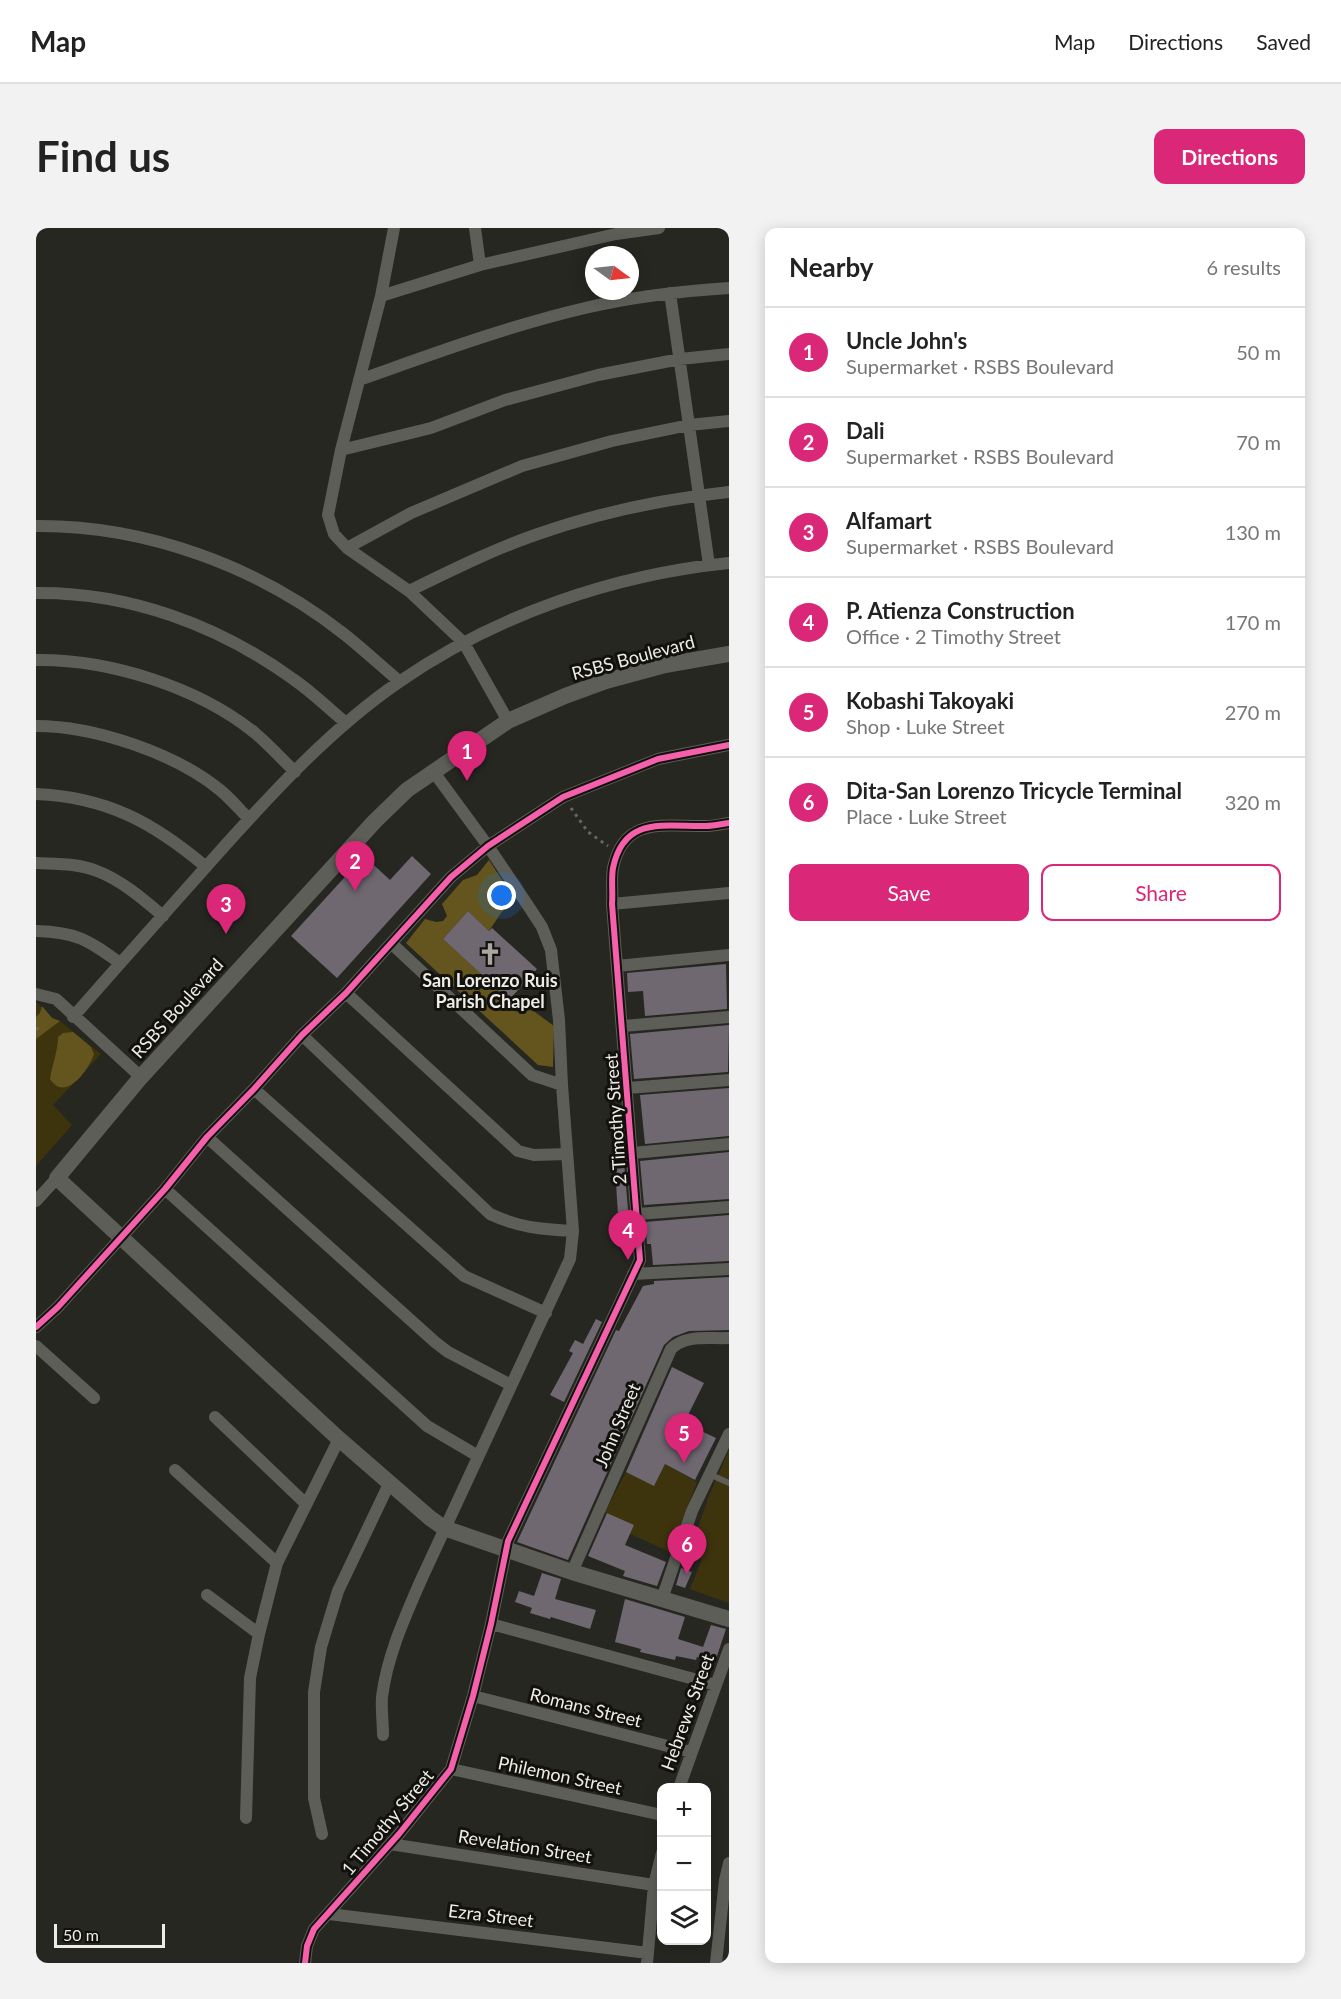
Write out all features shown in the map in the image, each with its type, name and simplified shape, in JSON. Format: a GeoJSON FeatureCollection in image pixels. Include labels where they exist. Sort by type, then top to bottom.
{"type":"FeatureCollection","features":[{"type":"Feature","properties":{"kind":"street"},"geometry":{"type":"LineString","coordinates":[[394,228],[381,296],[341,450],[328,515],[334,534],[347,548],[409,591],[464,643],[508,721]]}},
{"type":"Feature","properties":{"kind":"street"},"geometry":{"type":"LineString","coordinates":[[475,228],[480,265]]}},
{"type":"Feature","properties":{"kind":"street"},"geometry":{"type":"LineString","coordinates":[[381,296],[480,265],[616,234],[659,228]]}},
{"type":"Feature","properties":{"kind":"street"},"geometry":{"type":"LineString","coordinates":[[359,380],[471,341],[585,308],[670,293],[729,288]]}},
{"type":"Feature","properties":{"kind":"street"},"geometry":{"type":"LineString","coordinates":[[670,293],[709,565]]}},
{"type":"Feature","properties":{"kind":"street"},"geometry":{"type":"LineString","coordinates":[[341,450],[431,428],[505,400],[598,375],[680,359],[729,354]]}},
{"type":"Feature","properties":{"kind":"street"},"geometry":{"type":"LineString","coordinates":[[347,548],[411,513],[522,466],[612,441],[689,425],[729,421]]}},
{"type":"Feature","properties":{"kind":"street"},"geometry":{"type":"LineString","coordinates":[[409,591],[462,565],[535,535],[592,517],[729,492]]}},
{"type":"Feature","properties":{"kind":"street"},"geometry":{"type":"LineString","coordinates":[[36,526],[65,526],[118,532],[162,542],[229,566],[304,607],[343,633],[399,681]]}},
{"type":"Feature","properties":{"kind":"street"},"geometry":{"type":"LineString","coordinates":[[74,1017],[249,819],[346,723],[399,681],[501,623],[608,585],[729,563]]}},
{"type":"Feature","properties":{"kind":"street"},"geometry":{"type":"LineString","coordinates":[[36,593],[102,597],[148,608],[202,627],[243,647],[294,679],[346,723]]}},
{"type":"Feature","properties":{"kind":"street","name":"RSBS Boulevard"},"geometry":{"type":"LineString","coordinates":[[36,1201],[141,1077],[375,821],[407,790],[508,721],[565,696],[606,681],[665,665],[729,654]]}},
{"type":"Feature","properties":{"kind":"street"},"geometry":{"type":"LineString","coordinates":[[36,660],[88,663],[174,687],[208,703],[247,727],[295,772]]}},
{"type":"Feature","properties":{"kind":"street"},"geometry":{"type":"LineString","coordinates":[[36,726],[91,733],[153,751],[194,772],[220,790],[249,819]]}},
{"type":"Feature","properties":{"kind":"street"},"geometry":{"type":"LineString","coordinates":[[36,1327],[165,1190],[207,1137],[302,1035],[346,993],[451,877],[488,846],[563,797],[658,759],[729,745]]}},
{"type":"Feature","properties":{"kind":"street"},"geometry":{"type":"LineString","coordinates":[[383,1735],[382,1698],[387,1667],[444,1528],[570,1258],[573,1232],[559,1020],[551,950],[542,927],[488,846],[433,771]]}},
{"type":"Feature","properties":{"kind":"street"},"geometry":{"type":"LineString","coordinates":[[36,794],[74,797],[116,808],[182,846],[206,867]]}},
{"type":"Feature","properties":{"kind":"street"},"geometry":{"type":"LineString","coordinates":[[617,852],[626,838],[641,828],[653,825],[709,826],[729,823]]}},
{"type":"Feature","properties":{"kind":"street","name":"2 Timothy Street"},"geometry":{"type":"LineString","coordinates":[[506,1550],[513,1530],[640,1260],[612,904],[613,870],[617,852]]}},
{"type":"Feature","properties":{"kind":"street"},"geometry":{"type":"LineString","coordinates":[[36,863],[68,864],[97,871],[140,897],[163,916]]}},
{"type":"Feature","properties":{"kind":"street"},"geometry":{"type":"LineString","coordinates":[[612,904],[729,893]]}},
{"type":"Feature","properties":{"kind":"street"},"geometry":{"type":"LineString","coordinates":[[36,931],[60,931],[79,936],[120,963]]}},
{"type":"Feature","properties":{"kind":"street"},"geometry":{"type":"LineString","coordinates":[[391,943],[532,1075],[562,1085]]}},
{"type":"Feature","properties":{"kind":"street"},"geometry":{"type":"LineString","coordinates":[[616,966],[729,955]]}},
{"type":"Feature","properties":{"kind":"street"},"geometry":{"type":"LineString","coordinates":[[346,993],[518,1151],[534,1155],[567,1154]]}},
{"type":"Feature","properties":{"kind":"street"},"geometry":{"type":"LineString","coordinates":[[36,994],[56,999],[141,1077]]}},
{"type":"Feature","properties":{"kind":"street"},"geometry":{"type":"LineString","coordinates":[[623,1026],[729,1017]]}},
{"type":"Feature","properties":{"kind":"street"},"geometry":{"type":"LineString","coordinates":[[302,1035],[490,1214],[512,1224],[535,1229],[573,1232]]}},
{"type":"Feature","properties":{"kind":"street"},"geometry":{"type":"LineString","coordinates":[[628,1088],[729,1080]]}},
{"type":"Feature","properties":{"kind":"street"},"geometry":{"type":"LineString","coordinates":[[254,1089],[464,1276],[546,1313]]}},
{"type":"Feature","properties":{"kind":"street"},"geometry":{"type":"LineString","coordinates":[[207,1137],[435,1342],[448,1352],[511,1385]]}},
{"type":"Feature","properties":{"kind":"street"},"geometry":{"type":"LineString","coordinates":[[633,1153],[729,1144]]}},
{"type":"Feature","properties":{"kind":"street"},"geometry":{"type":"LineString","coordinates":[[57,1178],[389,1484],[444,1528],[572,1572],[729,1619]]}},
{"type":"Feature","properties":{"kind":"street"},"geometry":{"type":"LineString","coordinates":[[165,1190],[427,1426],[478,1456]]}},
{"type":"Feature","properties":{"kind":"street"},"geometry":{"type":"LineString","coordinates":[[638,1214],[729,1207]]}},
{"type":"Feature","properties":{"kind":"street"},"geometry":{"type":"LineString","coordinates":[[633,1274],[729,1269]]}},
{"type":"Feature","properties":{"kind":"street","name":"John Street"},"geometry":{"type":"LineString","coordinates":[[572,1572],[671,1349],[685,1339],[729,1338]]}},
{"type":"Feature","properties":{"kind":"street"},"geometry":{"type":"LineString","coordinates":[[36,1346],[94,1398]]}},
{"type":"Feature","properties":{"kind":"street"},"geometry":{"type":"LineString","coordinates":[[215,1417],[306,1504]]}},
{"type":"Feature","properties":{"kind":"street"},"geometry":{"type":"LineString","coordinates":[[662,1599],[692,1511],[729,1434]]}},
{"type":"Feature","properties":{"kind":"street"},"geometry":{"type":"LineString","coordinates":[[246,1818],[250,1678],[259,1634],[278,1563],[339,1438]]}},
{"type":"Feature","properties":{"kind":"street"},"geometry":{"type":"LineString","coordinates":[[175,1470],[278,1563]]}},
{"type":"Feature","properties":{"kind":"street"},"geometry":{"type":"LineString","coordinates":[[322,1834],[314,1798],[314,1692],[321,1647],[338,1591],[389,1484]]}},
{"type":"Feature","properties":{"kind":"street","name":"1 Timothy Street"},"geometry":{"type":"LineString","coordinates":[[305,1963],[310,1937],[314,1929],[390,1844],[451,1769],[473,1696],[506,1550]]}},
{"type":"Feature","properties":{"kind":"street"},"geometry":{"type":"LineString","coordinates":[[207,1595],[259,1634]]}},
{"type":"Feature","properties":{"kind":"street"},"geometry":{"type":"LineString","coordinates":[[491,1624],[716,1685]]}},
{"type":"Feature","properties":{"kind":"street","name":"Hebrews Street"},"geometry":{"type":"LineString","coordinates":[[681,1783],[729,1649]]}},
{"type":"Feature","properties":{"kind":"street","name":"Romans Street"},"geometry":{"type":"LineString","coordinates":[[473,1696],[691,1752]]}},
{"type":"Feature","properties":{"kind":"street","name":"Philemon Street"},"geometry":{"type":"LineString","coordinates":[[451,1769],[657,1814]]}},
{"type":"Feature","properties":{"kind":"street","name":"Revelation Street"},"geometry":{"type":"LineString","coordinates":[[390,1844],[654,1885]]}},
{"type":"Feature","properties":{"kind":"street"},"geometry":{"type":"LineString","coordinates":[[716,1963],[729,1863]]}},
{"type":"Feature","properties":{"kind":"street"},"geometry":{"type":"LineString","coordinates":[[647,1958],[657,1873]]}},
{"type":"Feature","properties":{"kind":"street","name":"Ezra Street"},"geometry":{"type":"LineString","coordinates":[[329,1914],[647,1958]]}},
{"type":"Feature","properties":{"kind":"lane"},"geometry":{"type":"LineString","coordinates":[[709,1474],[729,1483]]}},
{"type":"Feature","properties":{"kind":"path"},"geometry":{"type":"LineString","coordinates":[[563,797],[588,832],[617,852]]}},
{"type":"Feature","properties":{"kind":"shaded area"},"geometry":{"type":"Polygon","coordinates":[[[489,860],[512,895],[508,898],[507,907],[489,931],[468,911],[443,939],[509,1000],[512,1010],[518,1012],[527,1009],[535,1012],[554,1026],[553,1067],[538,1065],[406,943],[425,919],[443,921],[447,916],[442,904],[463,880],[477,875],[489,860]]]}},
{"type":"Feature","properties":{"kind":"shaded area"},"geometry":{"type":"Polygon","coordinates":[[[36,1002],[52,1018],[60,1021],[101,1054],[53,1105],[72,1125],[36,1166],[36,1002]]]}},
{"type":"Feature","properties":{"kind":"shaded area"},"geometry":{"type":"Polygon","coordinates":[[[42,1006],[52,1018],[60,1021],[36,1039],[36,1017],[42,1006]]]}},
{"type":"Feature","properties":{"kind":"shaded area"},"geometry":{"type":"Polygon","coordinates":[[[73,1032],[91,1047],[94,1054],[76,1082],[62,1087],[50,1079],[58,1037],[63,1033],[73,1032]]]}},
{"type":"Feature","properties":{"kind":"shaded area"},"geometry":{"type":"Polygon","coordinates":[[[729,1450],[729,1603],[690,1589],[702,1559],[689,1553],[709,1496],[729,1450]]]}},
{"type":"Feature","properties":{"kind":"shaded area"},"geometry":{"type":"Polygon","coordinates":[[[632,1461],[654,1485],[665,1464],[697,1482],[670,1552],[630,1534],[633,1525],[605,1512],[632,1461]]]}},
{"type":"Feature","properties":{"kind":"building"},"geometry":{"type":"Polygon","coordinates":[[[364,856],[390,880],[412,856],[431,874],[337,978],[291,936],[364,856]]]}},
{"type":"Feature","properties":{"kind":"building","name":"San Lorenzo Ruis Parish Chapel"},"geometry":{"type":"Polygon","coordinates":[[[468,911],[489,931],[492,928],[537,969],[509,1000],[443,939],[468,911]]]}},
{"type":"Feature","properties":{"kind":"building"},"geometry":{"type":"Polygon","coordinates":[[[726,964],[727,1009],[645,1016],[643,991],[628,992],[627,973],[726,964]]]}},
{"type":"Feature","properties":{"kind":"building"},"geometry":{"type":"Polygon","coordinates":[[[729,1025],[728,1072],[634,1079],[630,1034],[729,1025]]]}},
{"type":"Feature","properties":{"kind":"building"},"geometry":{"type":"Polygon","coordinates":[[[729,1088],[729,1136],[645,1144],[640,1095],[729,1088]]]}},
{"type":"Feature","properties":{"kind":"building"},"geometry":{"type":"Polygon","coordinates":[[[614,1151],[623,1151],[631,1245],[617,1246],[616,1231],[619,1231],[614,1151]]]}},
{"type":"Feature","properties":{"kind":"building"},"geometry":{"type":"Polygon","coordinates":[[[729,1152],[729,1199],[644,1205],[640,1161],[729,1152]]]}},
{"type":"Feature","properties":{"kind":"building"},"geometry":{"type":"Polygon","coordinates":[[[729,1215],[729,1261],[653,1265],[651,1244],[647,1244],[645,1222],[729,1215]]]}},
{"type":"Feature","properties":{"kind":"building"},"geometry":{"type":"Polygon","coordinates":[[[729,1277],[729,1330],[689,1331],[673,1337],[664,1345],[568,1560],[517,1542],[616,1330],[619,1331],[643,1286],[654,1284],[654,1281],[729,1277]]]}},
{"type":"Feature","properties":{"kind":"building"},"geometry":{"type":"Polygon","coordinates":[[[596,1319],[602,1322],[564,1402],[550,1395],[573,1353],[569,1351],[575,1340],[583,1344],[596,1319]]]}},
{"type":"Feature","properties":{"kind":"building"},"geometry":{"type":"Polygon","coordinates":[[[672,1367],[704,1383],[684,1423],[716,1438],[695,1480],[665,1464],[654,1486],[626,1472],[672,1367]]]}},
{"type":"Feature","properties":{"kind":"building"},"geometry":{"type":"Polygon","coordinates":[[[607,1513],[634,1525],[625,1545],[666,1562],[657,1586],[623,1576],[625,1571],[588,1556],[607,1513]]]}},
{"type":"Feature","properties":{"kind":"building"},"geometry":{"type":"Polygon","coordinates":[[[681,1568],[692,1572],[685,1588],[676,1585],[681,1568]]]}},
{"type":"Feature","properties":{"kind":"building"},"geometry":{"type":"Polygon","coordinates":[[[542,1573],[561,1579],[555,1599],[596,1610],[590,1629],[530,1613],[532,1608],[515,1602],[519,1591],[534,1596],[542,1573]]]}},
{"type":"Feature","properties":{"kind":"building"},"geometry":{"type":"Polygon","coordinates":[[[625,1599],[685,1617],[678,1639],[703,1647],[711,1625],[726,1629],[715,1662],[697,1657],[696,1660],[676,1656],[675,1660],[640,1652],[641,1649],[615,1642],[625,1599]]]}},
{"type":"Feature","properties":{"kind":"cycle path"},"geometry":{"type":"LineString","coordinates":[[36,1327],[58,1307],[165,1189],[207,1137],[302,1035],[346,993],[451,877],[488,846],[563,797],[658,759],[729,745]]}},
{"type":"Feature","properties":{"kind":"cycle path"},"geometry":{"type":"LineString","coordinates":[[305,1963],[307,1946],[314,1929],[399,1834],[451,1769],[473,1696],[508,1541],[640,1260],[612,904],[612,872],[618,851],[626,839],[648,828],[729,823]]}},
{"type":"Feature","properties":{"kind":"place","name":"Uncle John's"},"geometry":{"type":"Point","coordinates":[467,781]}},
{"type":"Feature","properties":{"kind":"place","name":"Dali"},"geometry":{"type":"Point","coordinates":[355,891]}},
{"type":"Feature","properties":{"kind":"place","name":"Alfamart"},"geometry":{"type":"Point","coordinates":[226,934]}},
{"type":"Feature","properties":{"kind":"place","name":"San Lorenzo Ruis Parish Chapel"},"geometry":{"type":"Point","coordinates":[490,954]}},
{"type":"Feature","properties":{"kind":"place","name":"P. Atienza Construction"},"geometry":{"type":"Point","coordinates":[628,1260]}},
{"type":"Feature","properties":{"kind":"place","name":"Kobashi Takoyaki"},"geometry":{"type":"Point","coordinates":[684,1463]}},
{"type":"Feature","properties":{"kind":"place","name":"Dita-San Lorenzo Tricycle Terminal"},"geometry":{"type":"Point","coordinates":[687,1574]}}]}
